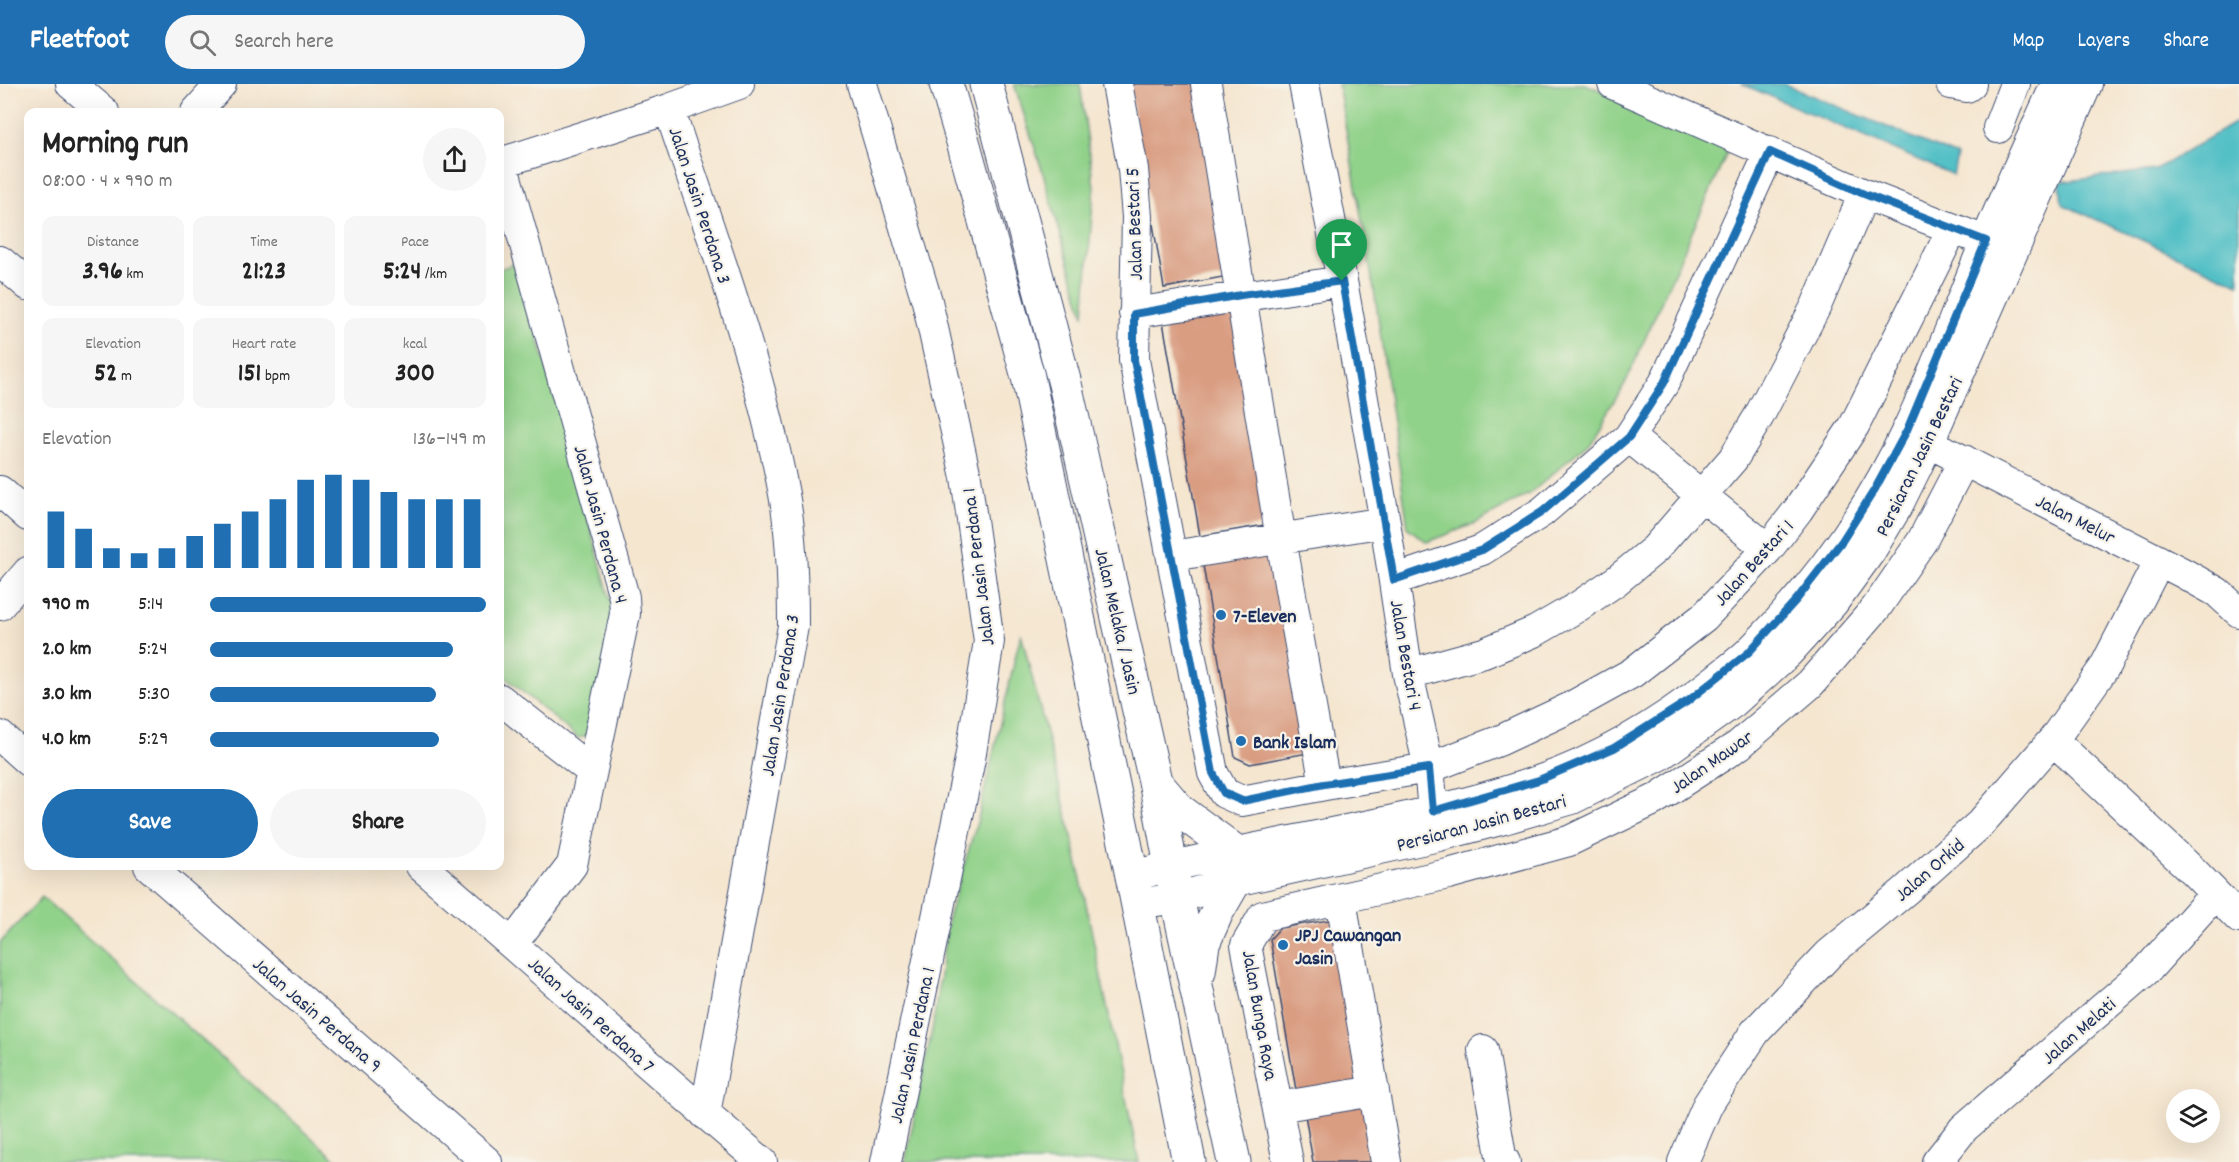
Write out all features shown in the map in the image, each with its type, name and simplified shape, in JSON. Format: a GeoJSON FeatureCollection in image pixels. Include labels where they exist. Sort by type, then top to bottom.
{"type":"FeatureCollection","features":[{"type":"Feature","properties":{"kind":"main road","name":"Jalan Melaka / Jasin"},"geometry":{"type":"LineString","coordinates":[[986,84],[1065,384],[1155,782],[1177,897],[1234,1162]]}},
{"type":"Feature","properties":{"kind":"main road","name":"Jalan Melaka / Jasin"},"geometry":{"type":"LineString","coordinates":[[945,85],[1028,378],[1189,1162]]}},
{"type":"Feature","properties":{"kind":"main road"},"geometry":{"type":"LineString","coordinates":[[1155,782],[1179,810],[1236,866],[1203,944],[1197,986]]}},
{"type":"Feature","properties":{"kind":"street"},"geometry":{"type":"LineString","coordinates":[[71,84],[99,108]]}},
{"type":"Feature","properties":{"kind":"street"},"geometry":{"type":"LineString","coordinates":[[200,108],[221,84]]}},
{"type":"Feature","properties":{"kind":"street"},"geometry":{"type":"LineString","coordinates":[[504,162],[669,109],[738,84]]}},
{"type":"Feature","properties":{"kind":"street","name":"Jalan Jasin Perdana 1"},"geometry":{"type":"LineString","coordinates":[[862,84],[927,301],[966,477],[989,641],[970,759],[886,1162]]}},
{"type":"Feature","properties":{"kind":"street","name":"Jalan Bestari 5"},"geometry":{"type":"LineString","coordinates":[[1117,84],[1133,169],[1137,217],[1134,360],[1213,773],[1224,793],[1242,801],[1324,784],[1429,768]]}},
{"type":"Feature","properties":{"kind":"street"},"geometry":{"type":"LineString","coordinates":[[1206,84],[1324,784]]}},
{"type":"Feature","properties":{"kind":"street","name":"Jalan Bestari 4"},"geometry":{"type":"LineString","coordinates":[[1304,84],[1385,522],[1408,674],[1429,768],[1436,824]]}},
{"type":"Feature","properties":{"kind":"street"},"geometry":{"type":"LineString","coordinates":[[1613,84],[1864,194],[1952,230],[1986,241]]}},
{"type":"Feature","properties":{"kind":"street"},"geometry":{"type":"LineString","coordinates":[[1951,84],[1967,87],[1971,84]]}},
{"type":"Feature","properties":{"kind":"street"},"geometry":{"type":"LineString","coordinates":[[1998,128],[2015,84]]}},
{"type":"Feature","properties":{"kind":"street","name":"Persiaran Jasin Bestari"},"geometry":{"type":"LineString","coordinates":[[1134,890],[1171,866],[1236,866],[1436,824],[1504,819],[1572,799],[1659,756],[1734,702],[1788,653],[1833,603],[1870,552],[1897,507],[1918,436],[1986,241],[2056,84]]}},
{"type":"Feature","properties":{"kind":"street","name":"Persiaran Jasin Bestari"},"geometry":{"type":"LineString","coordinates":[[1918,436],[2087,84]]}},
{"type":"Feature","properties":{"kind":"street","name":"Jalan Jasin Perdana 3"},"geometry":{"type":"LineString","coordinates":[[669,109],[733,301],[759,392],[784,494],[793,569],[793,626],[705,1114]]}},
{"type":"Feature","properties":{"kind":"street"},"geometry":{"type":"LineString","coordinates":[[1394,580],[1482,550],[1542,512],[1629,437],[1664,383],[1770,152]]}},
{"type":"Feature","properties":{"kind":"street","name":"Jalan Jasin Perdana 4"},"geometry":{"type":"LineString","coordinates":[[504,174],[624,597],[625,614],[572,865],[513,943]]}},
{"type":"Feature","properties":{"kind":"street"},"geometry":{"type":"LineString","coordinates":[[1408,674],[1484,653],[1536,631],[1579,606],[1655,549],[1733,459],[1759,416],[1816,306],[1864,194]]}},
{"type":"Feature","properties":{"kind":"street","name":"Jalan Bestari 1"},"geometry":{"type":"LineString","coordinates":[[1429,768],[1501,740],[1567,710],[1632,673],[1704,617],[1768,549],[1798,510],[1854,426],[1952,230]]}},
{"type":"Feature","properties":{"kind":"street"},"geometry":{"type":"LineString","coordinates":[[0,261],[24,282]]}},
{"type":"Feature","properties":{"kind":"street"},"geometry":{"type":"LineString","coordinates":[[1134,314],[1241,295],[1342,281]]}},
{"type":"Feature","properties":{"kind":"street","name":"Jalan Melur"},"geometry":{"type":"LineString","coordinates":[[1918,436],[2217,592],[2239,612]]}},
{"type":"Feature","properties":{"kind":"street"},"geometry":{"type":"LineString","coordinates":[[1629,437],[1768,549]]}},
{"type":"Feature","properties":{"kind":"street","name":"Jalan Mawar"},"geometry":{"type":"LineString","coordinates":[[1341,900],[1569,841],[1654,800],[1739,745],[1809,684],[1876,608],[1922,541],[1964,460]]}},
{"type":"Feature","properties":{"kind":"street"},"geometry":{"type":"LineString","coordinates":[[0,491],[24,512]]}},
{"type":"Feature","properties":{"kind":"street"},"geometry":{"type":"LineString","coordinates":[[1172,556],[1385,522]]}},
{"type":"Feature","properties":{"kind":"street","name":"Jalan Orkid"},"geometry":{"type":"LineString","coordinates":[[1683,1162],[1708,1104],[1755,1032],[1829,954],[1905,891],[1980,824],[2053,740],[2104,668],[2159,561]]}},
{"type":"Feature","properties":{"kind":"street"},"geometry":{"type":"LineString","coordinates":[[0,605],[24,577]]}},
{"type":"Feature","properties":{"kind":"street"},"geometry":{"type":"LineString","coordinates":[[504,702],[591,770]]}},
{"type":"Feature","properties":{"kind":"street"},"geometry":{"type":"LineString","coordinates":[[0,736],[24,757]]}},
{"type":"Feature","properties":{"kind":"street"},"geometry":{"type":"LineString","coordinates":[[2053,740],[2239,918]]}},
{"type":"Feature","properties":{"kind":"street","name":"Persiaran Jasin Bestari"},"geometry":{"type":"LineString","coordinates":[[1134,890],[1177,897],[1236,866]]}},
{"type":"Feature","properties":{"kind":"street","name":"Jalan Jasin Perdana 9"},"geometry":{"type":"LineString","coordinates":[[154,870],[487,1162]]}},
{"type":"Feature","properties":{"kind":"street","name":"Jalan Jasin Perdana 7"},"geometry":{"type":"LineString","coordinates":[[426,870],[513,943],[762,1162]]}},
{"type":"Feature","properties":{"kind":"street","name":"Jalan Melati"},"geometry":{"type":"LineString","coordinates":[[1937,1162],[1964,1128],[2148,969],[2215,894]]}},
{"type":"Feature","properties":{"kind":"street"},"geometry":{"type":"LineString","coordinates":[[1341,900],[1386,1162]]}},
{"type":"Feature","properties":{"kind":"street","name":"Jalan Bunga Raya"},"geometry":{"type":"LineString","coordinates":[[1288,1162],[1246,945],[1263,916],[1341,900]]}},
{"type":"Feature","properties":{"kind":"street"},"geometry":{"type":"LineString","coordinates":[[1483,1050],[1501,1155],[1505,1162]]}},
{"type":"Feature","properties":{"kind":"street"},"geometry":{"type":"LineString","coordinates":[[1278,1107],[1374,1091]]}},
{"type":"Feature","properties":{"kind":"green space"},"geometry":{"type":"Polygon","coordinates":[[[1014,84],[1080,84],[1094,188],[1084,316],[1042,170],[1014,84]]]}},
{"type":"Feature","properties":{"kind":"green space"},"geometry":{"type":"Polygon","coordinates":[[[1338,84],[1585,84],[1721,138],[1727,153],[1626,382],[1588,443],[1531,493],[1474,524],[1427,542],[1408,528],[1375,296],[1338,84]]]}},
{"type":"Feature","properties":{"kind":"green space"},"geometry":{"type":"Polygon","coordinates":[[[513,264],[525,290],[614,613],[590,735],[578,738],[504,676],[504,267],[513,264]]]}},
{"type":"Feature","properties":{"kind":"green space"},"geometry":{"type":"Polygon","coordinates":[[[1021,633],[1072,836],[1139,1162],[905,1162],[933,1025],[948,918],[978,819],[1021,633]]]}},
{"type":"Feature","properties":{"kind":"green space"},"geometry":{"type":"Polygon","coordinates":[[[42,897],[339,1162],[0,1162],[0,943],[42,897]]]}},
{"type":"Feature","properties":{"kind":"water"},"geometry":{"type":"Polygon","coordinates":[[[1742,84],[1784,84],[1957,156],[1953,175],[1742,84]]]}},
{"type":"Feature","properties":{"kind":"water"},"geometry":{"type":"Polygon","coordinates":[[[2239,120],[2239,284],[2062,204],[2060,182],[2155,170],[2239,120]]]}},
{"type":"Feature","properties":{"kind":"building"},"geometry":{"type":"Polygon","coordinates":[[[1129,84],[1198,84],[1228,276],[1164,288],[1129,84]]]}},
{"type":"Feature","properties":{"kind":"building"},"geometry":{"type":"Polygon","coordinates":[[[1233,304],[1271,524],[1200,536],[1162,316],[1233,304]]]}},
{"type":"Feature","properties":{"kind":"building"},"geometry":{"type":"Polygon","coordinates":[[[1276,546],[1308,753],[1250,764],[1235,757],[1202,559],[1276,546]]]}},
{"type":"Feature","properties":{"kind":"building"},"geometry":{"type":"Polygon","coordinates":[[[1335,919],[1365,1086],[1297,1096],[1270,939],[1280,928],[1335,919]]]}},
{"type":"Feature","properties":{"kind":"building"},"geometry":{"type":"Polygon","coordinates":[[[1368,1099],[1378,1162],[1313,1162],[1304,1109],[1368,1099]]]}},
{"type":"Feature","properties":{"kind":"place","name":"7-Eleven"},"geometry":{"type":"Point","coordinates":[1221,615]}},
{"type":"Feature","properties":{"kind":"place","name":"Bank Islam"},"geometry":{"type":"Point","coordinates":[1241,741]}},
{"type":"Feature","properties":{"kind":"place","name":"JPJ Cawangan Jasin"},"geometry":{"type":"Point","coordinates":[1283,945]}},
{"type":"Feature","properties":{"kind":"route"},"geometry":{"type":"LineString","coordinates":[[1770,152],[1864,194],[1952,230],[1986,241],[1907,430],[1875,489],[1842,541],[1797,599],[1749,652],[1688,701],[1614,748],[1539,780],[1433,811],[1429,768],[1324,784],[1242,801],[1224,793],[1213,773],[1134,360],[1134,314],[1241,295],[1342,281],[1394,580],[1482,550],[1542,512],[1629,437],[1664,383],[1770,152]]}}]}
